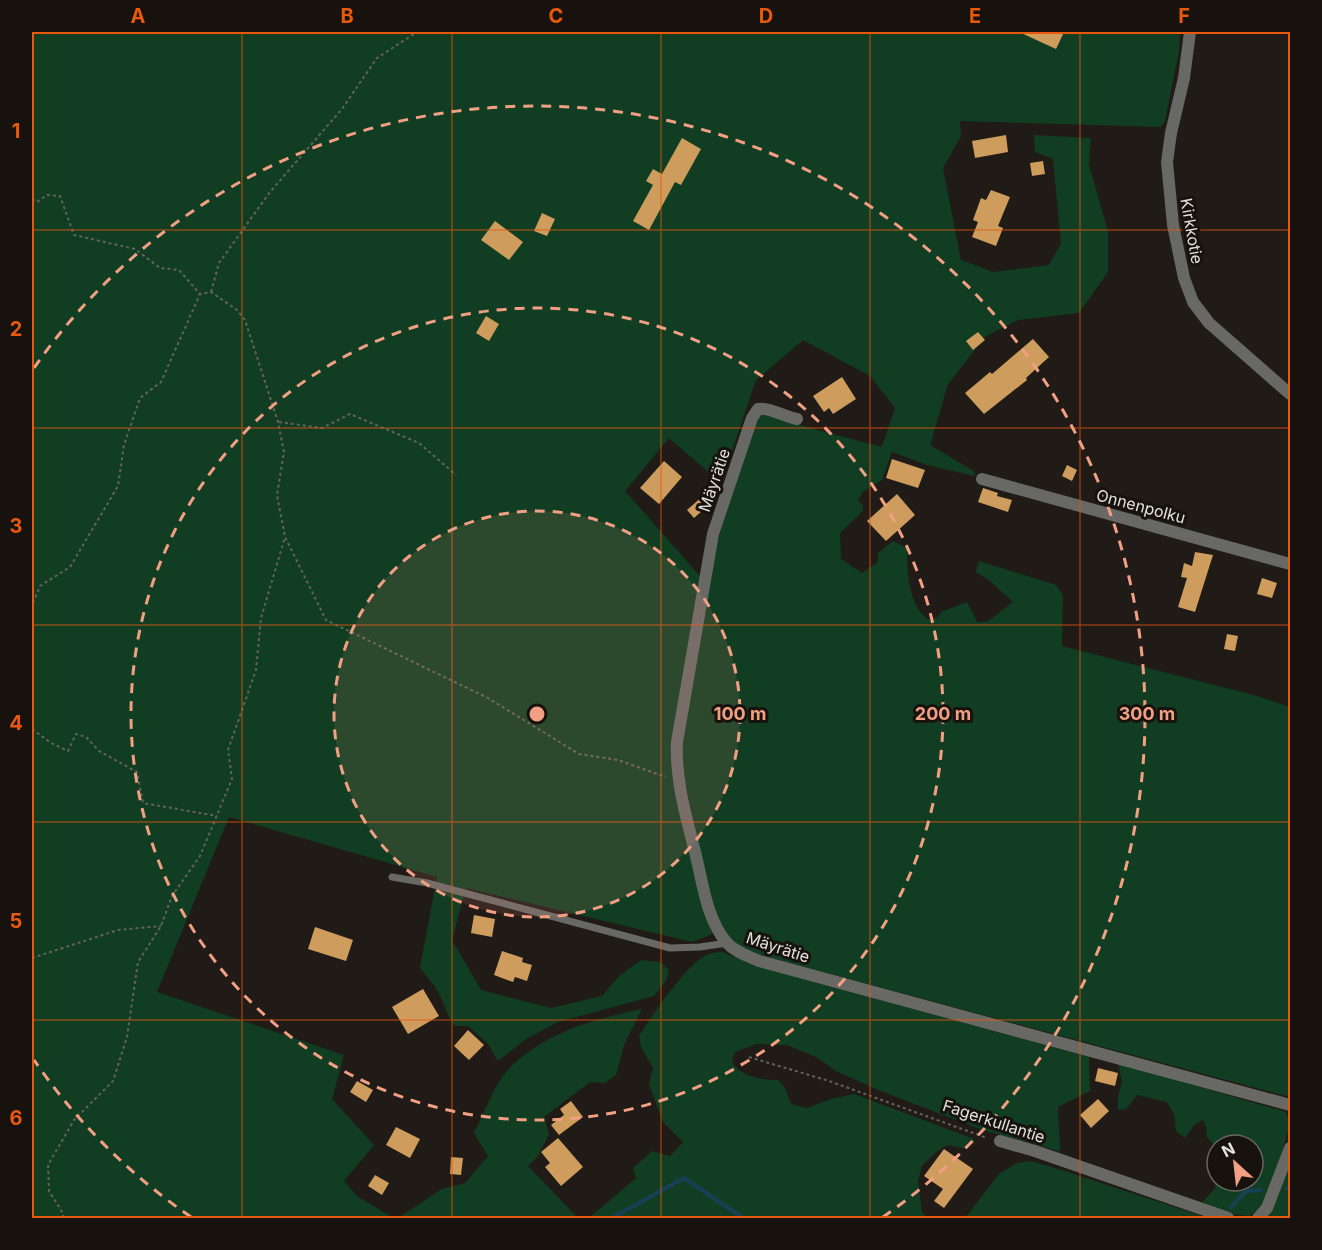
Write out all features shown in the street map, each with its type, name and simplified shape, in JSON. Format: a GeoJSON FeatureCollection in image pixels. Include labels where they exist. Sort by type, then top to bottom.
{"type":"FeatureCollection","features":[{"type":"Feature","properties":{"kind":"street","name":"Kirkkotie"},"geometry":{"type":"LineString","coordinates":[[1190,32],[1184,78],[1171,133],[1167,162],[1173,225],[1184,278],[1193,302],[1209,323],[1290,393]]}},
{"type":"Feature","properties":{"kind":"street","name":"Mäyrätie"},"geometry":{"type":"LineString","coordinates":[[797,419],[765,408],[758,409],[752,418],[713,534],[677,742],[676,758],[680,782],[709,908],[717,928],[727,943],[733,949],[759,961],[1290,1105]]}},
{"type":"Feature","properties":{"kind":"street","name":"Onnenpolku"},"geometry":{"type":"LineString","coordinates":[[982,479],[1290,564]]}},
{"type":"Feature","properties":{"kind":"street","name":"Fagerkullantie"},"geometry":{"type":"LineString","coordinates":[[1000,1142],[1228,1218]]}},
{"type":"Feature","properties":{"kind":"street"},"geometry":{"type":"LineString","coordinates":[[1258,1218],[1267,1208],[1290,1148]]}},
{"type":"Feature","properties":{"kind":"lane"},"geometry":{"type":"LineString","coordinates":[[392,877],[427,883],[670,948],[727,943]]}},
{"type":"Feature","properties":{"kind":"path"},"geometry":{"type":"LineString","coordinates":[[211,292],[219,263],[270,192],[342,109],[377,58],[417,32]]}},
{"type":"Feature","properties":{"kind":"path"},"geometry":{"type":"LineString","coordinates":[[32,198],[37,201],[47,195],[60,196],[74,235],[135,249],[160,268],[179,270],[200,294]]}},
{"type":"Feature","properties":{"kind":"path"},"geometry":{"type":"LineString","coordinates":[[200,294],[211,292],[237,310],[245,320],[278,422],[284,452],[277,495],[285,537],[326,620],[488,698],[579,754],[618,760],[680,782]]}},
{"type":"Feature","properties":{"kind":"path"},"geometry":{"type":"LineString","coordinates":[[32,602],[40,586],[70,567],[118,486],[124,445],[140,398],[161,382],[200,294]]}},
{"type":"Feature","properties":{"kind":"path"},"geometry":{"type":"LineString","coordinates":[[278,422],[322,428],[350,414],[419,443],[456,475]]}},
{"type":"Feature","properties":{"kind":"path"},"geometry":{"type":"LineString","coordinates":[[64,1218],[49,1191],[48,1165],[74,1120],[113,1081],[127,1037],[138,962],[161,926],[172,896],[200,856],[218,816],[232,778],[228,750],[256,670],[261,618],[285,537]]}},
{"type":"Feature","properties":{"kind":"path"},"geometry":{"type":"LineString","coordinates":[[32,729],[51,743],[68,751],[76,734],[86,737],[99,751],[137,772],[143,803],[218,816]]}},
{"type":"Feature","properties":{"kind":"path"},"geometry":{"type":"LineString","coordinates":[[32,958],[118,930],[161,926]]}},
{"type":"Feature","properties":{"kind":"path","name":"Fagerkullantie"},"geometry":{"type":"LineString","coordinates":[[749,1057],[829,1081],[1000,1142]]}},
{"type":"Feature","properties":{"kind":"green space"},"geometry":{"type":"Polygon","coordinates":[[[32,32],[1180,32],[1179,51],[1165,121],[1161,127],[960,121],[961,136],[943,168],[961,260],[993,272],[1049,265],[1061,243],[1053,159],[1035,152],[1034,135],[1091,138],[1089,165],[1108,231],[1108,272],[1079,313],[1018,320],[986,336],[948,384],[930,445],[975,472],[974,476],[927,465],[892,452],[882,480],[864,491],[858,500],[863,505],[863,511],[840,533],[841,559],[862,573],[877,563],[878,553],[893,541],[907,548],[908,577],[913,598],[923,615],[930,620],[938,617],[941,612],[967,602],[977,622],[987,622],[1013,602],[989,580],[976,572],[979,561],[1056,585],[1063,595],[1062,646],[1257,696],[1290,707],[1290,1097],[755,954],[733,944],[725,935],[711,902],[681,752],[709,578],[719,536],[757,420],[761,414],[769,414],[807,427],[882,447],[895,408],[870,376],[803,340],[756,380],[721,483],[669,438],[625,491],[700,576],[674,738],[712,934],[692,942],[466,888],[452,940],[481,990],[551,1008],[602,996],[619,976],[641,960],[660,962],[669,970],[666,981],[654,996],[558,1022],[526,1039],[498,1061],[488,1044],[468,1026],[455,1026],[436,989],[420,968],[437,877],[229,817],[157,992],[344,1055],[332,1099],[374,1145],[344,1181],[358,1197],[394,1218],[32,1218],[32,32]]]}},
{"type":"Feature","properties":{"kind":"green space"},"geometry":{"type":"Polygon","coordinates":[[[723,952],[753,965],[1089,1057],[1090,1091],[1058,1107],[1060,1152],[985,1131],[878,1090],[834,1070],[818,1058],[787,1045],[757,1044],[735,1052],[732,1062],[752,1077],[778,1080],[785,1088],[791,1104],[807,1108],[854,1094],[974,1139],[974,1143],[964,1148],[947,1145],[922,1166],[918,1181],[922,1212],[927,1218],[589,1218],[636,1178],[633,1168],[652,1151],[670,1156],[683,1142],[663,1122],[649,1084],[653,1068],[641,1047],[639,1036],[671,990],[691,967],[709,954],[723,952]]]}},
{"type":"Feature","properties":{"kind":"green space"},"geometry":{"type":"Polygon","coordinates":[[[642,1009],[624,1045],[616,1075],[605,1083],[590,1082],[544,1117],[549,1134],[538,1156],[528,1166],[578,1218],[398,1218],[442,1189],[465,1183],[488,1156],[474,1133],[498,1084],[506,1072],[520,1059],[551,1038],[568,1030],[586,1023],[642,1009]]]}},
{"type":"Feature","properties":{"kind":"green space"},"geometry":{"type":"Polygon","coordinates":[[[1118,1063],[1286,1112],[1290,1125],[1266,1204],[1249,1216],[1224,1214],[1202,1203],[1211,1193],[1265,1193],[1265,1133],[1207,1133],[1203,1120],[1195,1124],[1185,1138],[1176,1131],[1174,1114],[1167,1102],[1137,1095],[1126,1109],[1118,1110],[1122,1081],[1118,1063]]]}},
{"type":"Feature","properties":{"kind":"green space"},"geometry":{"type":"Polygon","coordinates":[[[1290,1158],[1290,1218],[1268,1218],[1290,1158]]]}},
{"type":"Feature","properties":{"kind":"green space"},"geometry":{"type":"Polygon","coordinates":[[[1031,1161],[1208,1218],[965,1218],[999,1174],[1017,1163],[1031,1161]]]}},
{"type":"Feature","properties":{"kind":"building"},"geometry":{"type":"Polygon","coordinates":[[[1019,32],[1064,32],[1056,49],[1019,32]]]}},
{"type":"Feature","properties":{"kind":"building"},"geometry":{"type":"Polygon","coordinates":[[[1006,135],[1008,152],[975,158],[972,141],[1006,135]]]}},
{"type":"Feature","properties":{"kind":"building"},"geometry":{"type":"Polygon","coordinates":[[[682,138],[701,149],[681,185],[675,182],[649,230],[633,221],[653,185],[646,181],[653,169],[662,174],[682,138]]]}},
{"type":"Feature","properties":{"kind":"building"},"geometry":{"type":"Polygon","coordinates":[[[1043,161],[1045,174],[1032,176],[1030,163],[1043,161]]]}},
{"type":"Feature","properties":{"kind":"building"},"geometry":{"type":"Polygon","coordinates":[[[991,190],[1010,197],[998,226],[1003,228],[996,246],[972,237],[978,222],[973,220],[981,198],[986,200],[991,190]]]}},
{"type":"Feature","properties":{"kind":"building"},"geometry":{"type":"Polygon","coordinates":[[[542,213],[555,219],[547,236],[534,231],[542,213]]]}},
{"type":"Feature","properties":{"kind":"building"},"geometry":{"type":"Polygon","coordinates":[[[495,221],[523,242],[509,260],[481,240],[495,221]]]}},
{"type":"Feature","properties":{"kind":"building"},"geometry":{"type":"Polygon","coordinates":[[[486,316],[499,324],[489,341],[476,333],[486,316]]]}},
{"type":"Feature","properties":{"kind":"building"},"geometry":{"type":"Polygon","coordinates":[[[978,332],[985,340],[973,350],[966,341],[978,332]]]}},
{"type":"Feature","properties":{"kind":"building"},"geometry":{"type":"Polygon","coordinates":[[[1033,339],[1049,357],[1026,378],[1027,380],[984,414],[965,393],[990,372],[992,374],[1033,339]]]}},
{"type":"Feature","properties":{"kind":"building"},"geometry":{"type":"Polygon","coordinates":[[[842,377],[856,399],[833,414],[829,408],[824,412],[813,396],[842,377]]]}},
{"type":"Feature","properties":{"kind":"building"},"geometry":{"type":"Polygon","coordinates":[[[892,459],[925,470],[918,488],[886,478],[892,459]]]}},
{"type":"Feature","properties":{"kind":"building"},"geometry":{"type":"Polygon","coordinates":[[[664,461],[682,477],[659,504],[640,488],[664,461]]]}},
{"type":"Feature","properties":{"kind":"building"},"geometry":{"type":"Polygon","coordinates":[[[1067,465],[1077,470],[1072,481],[1062,476],[1067,465]]]}},
{"type":"Feature","properties":{"kind":"building"},"geometry":{"type":"Polygon","coordinates":[[[983,488],[998,493],[997,496],[1012,500],[1008,512],[978,502],[983,488]]]}},
{"type":"Feature","properties":{"kind":"building"},"geometry":{"type":"Polygon","coordinates":[[[897,494],[915,515],[886,541],[867,521],[897,494]]]}},
{"type":"Feature","properties":{"kind":"building"},"geometry":{"type":"Polygon","coordinates":[[[704,495],[711,503],[694,518],[687,510],[704,495]]]}},
{"type":"Feature","properties":{"kind":"building"},"geometry":{"type":"Polygon","coordinates":[[[1195,552],[1213,555],[1195,612],[1178,607],[1187,578],[1181,577],[1184,563],[1192,566],[1195,552]]]}},
{"type":"Feature","properties":{"kind":"building"},"geometry":{"type":"Polygon","coordinates":[[[1262,578],[1277,583],[1272,598],[1257,594],[1262,578]]]}},
{"type":"Feature","properties":{"kind":"building"},"geometry":{"type":"Polygon","coordinates":[[[1227,634],[1238,636],[1235,651],[1224,649],[1227,634]]]}},
{"type":"Feature","properties":{"kind":"building"},"geometry":{"type":"Polygon","coordinates":[[[474,915],[495,919],[492,937],[471,933],[474,915]]]}},
{"type":"Feature","properties":{"kind":"building"},"geometry":{"type":"Polygon","coordinates":[[[315,927],[353,940],[346,961],[308,949],[315,927]]]}},
{"type":"Feature","properties":{"kind":"building"},"geometry":{"type":"Polygon","coordinates":[[[502,951],[523,958],[522,962],[532,965],[527,981],[515,977],[513,982],[494,975],[502,951]]]}},
{"type":"Feature","properties":{"kind":"building"},"geometry":{"type":"Polygon","coordinates":[[[423,989],[439,1016],[408,1034],[392,1007],[423,989]]]}},
{"type":"Feature","properties":{"kind":"building"},"geometry":{"type":"Polygon","coordinates":[[[468,1030],[484,1045],[469,1060],[454,1046],[468,1030]]]}},
{"type":"Feature","properties":{"kind":"building"},"geometry":{"type":"Polygon","coordinates":[[[1098,1068],[1118,1073],[1115,1086],[1095,1081],[1098,1068]]]}},
{"type":"Feature","properties":{"kind":"building"},"geometry":{"type":"Polygon","coordinates":[[[357,1081],[373,1090],[366,1102],[350,1092],[357,1081]]]}},
{"type":"Feature","properties":{"kind":"building"},"geometry":{"type":"Polygon","coordinates":[[[1098,1099],[1109,1111],[1091,1128],[1080,1115],[1098,1099]]]}},
{"type":"Feature","properties":{"kind":"building"},"geometry":{"type":"Polygon","coordinates":[[[571,1101],[583,1117],[559,1135],[551,1125],[564,1115],[560,1109],[571,1101]]]}},
{"type":"Feature","properties":{"kind":"building"},"geometry":{"type":"Polygon","coordinates":[[[396,1127],[420,1139],[410,1158],[386,1145],[396,1127]]]}},
{"type":"Feature","properties":{"kind":"building"},"geometry":{"type":"Polygon","coordinates":[[[558,1138],[583,1167],[561,1186],[545,1167],[550,1163],[541,1152],[558,1138]]]}},
{"type":"Feature","properties":{"kind":"building"},"geometry":{"type":"Polygon","coordinates":[[[944,1149],[973,1169],[944,1208],[934,1201],[943,1189],[924,1176],[944,1149]]]}},
{"type":"Feature","properties":{"kind":"building"},"geometry":{"type":"Polygon","coordinates":[[[451,1157],[463,1158],[461,1175],[450,1174],[451,1157]]]}},
{"type":"Feature","properties":{"kind":"building"},"geometry":{"type":"Polygon","coordinates":[[[375,1175],[389,1183],[382,1195],[368,1186],[375,1175]]]}},
{"type":"Feature","properties":{"kind":"waterway"},"geometry":{"type":"LineString","coordinates":[[612,1218],[684,1178],[743,1218]]}},
{"type":"Feature","properties":{"kind":"waterway"},"geometry":{"type":"LineString","coordinates":[[1231,1207],[1244,1193]]}}]}
